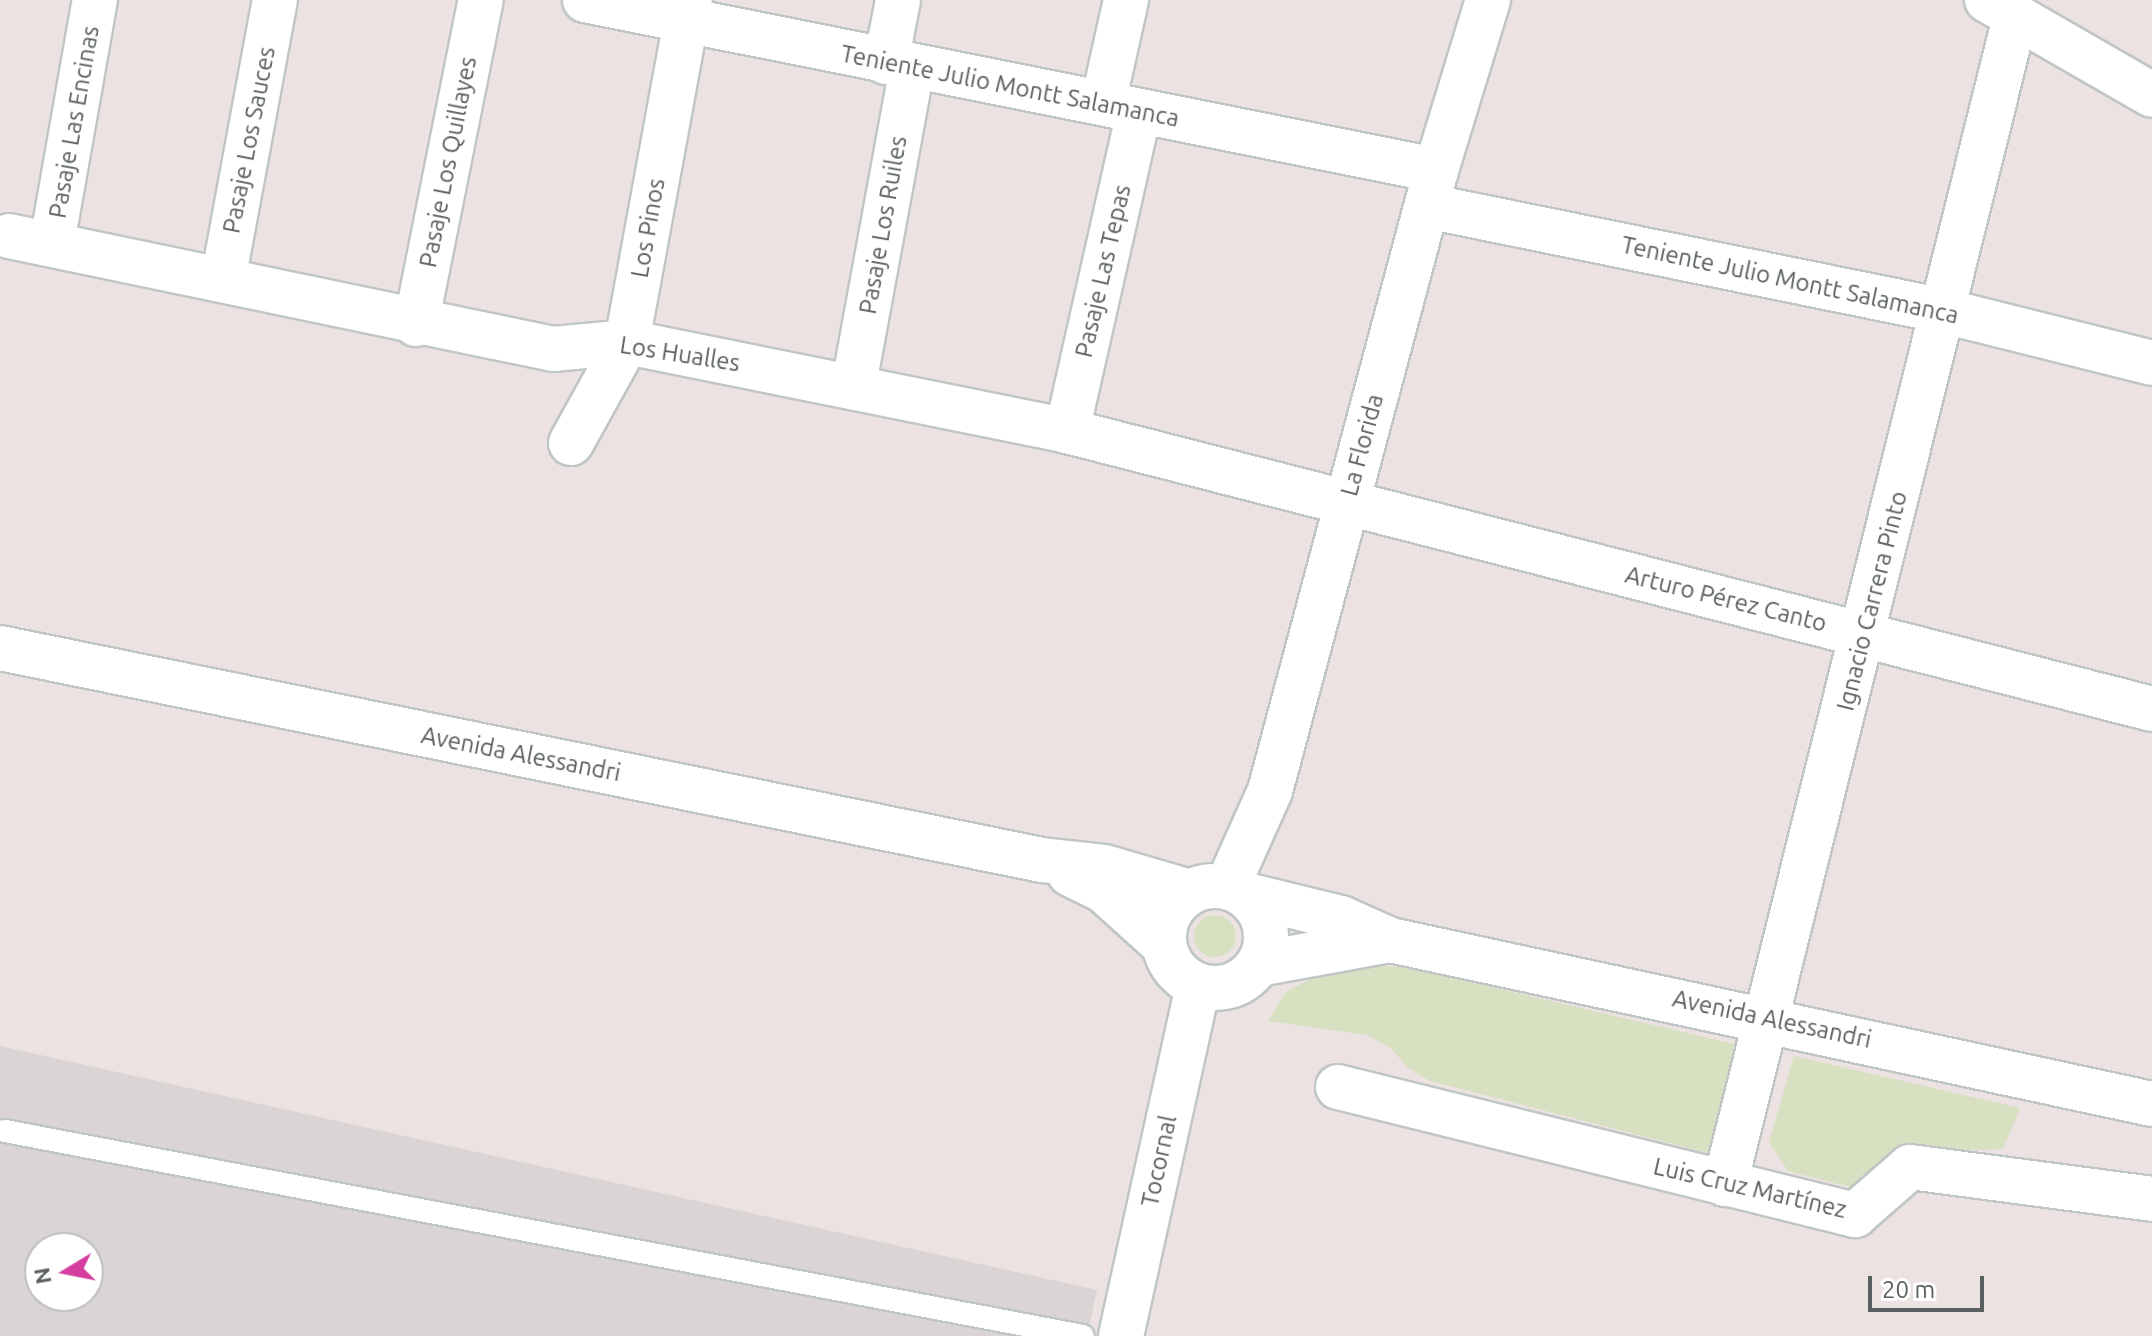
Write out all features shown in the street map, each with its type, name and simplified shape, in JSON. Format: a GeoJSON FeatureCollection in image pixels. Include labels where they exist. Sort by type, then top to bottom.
{"type":"FeatureCollection","features":[{"type":"Feature","properties":{"kind":"street","name":"Pasaje Las Encinas"},"geometry":{"type":"LineString","coordinates":[[52,243],[95,0]]}},
{"type":"Feature","properties":{"kind":"street","name":"Pasaje Los Sauces"},"geometry":{"type":"LineString","coordinates":[[223,280],[275,0]]}},
{"type":"Feature","properties":{"kind":"street","name":"Pasaje Los Quillayes"},"geometry":{"type":"LineString","coordinates":[[416,324],[481,0]]}},
{"type":"Feature","properties":{"kind":"street","name":"Teniente Julio Montt Salamanca"},"geometry":{"type":"LineString","coordinates":[[585,0],[688,10],[899,64],[1121,107],[1431,188],[2152,363]]}},
{"type":"Feature","properties":{"kind":"street","name":"Pasaje Los Ruiles"},"geometry":{"type":"LineString","coordinates":[[854,384],[899,64],[898,0]]}},
{"type":"Feature","properties":{"kind":"street","name":"Pasaje Las Tepas"},"geometry":{"type":"LineString","coordinates":[[1067,431],[1121,107],[1126,0]]}},
{"type":"Feature","properties":{"kind":"street","name":"La Florida"},"geometry":{"type":"LineString","coordinates":[[1220,891],[1270,791],[1431,188],[1488,0]]}},
{"type":"Feature","properties":{"kind":"street"},"geometry":{"type":"LineString","coordinates":[[2001,8],[2152,95]]}},
{"type":"Feature","properties":{"kind":"street","name":"Ignacio Carrera Pinto"},"geometry":{"type":"LineString","coordinates":[[1725,1184],[1944,311],[2001,8]]}},
{"type":"Feature","properties":{"kind":"street","name":"Los Pinos"},"geometry":{"type":"LineString","coordinates":[[571,443],[627,342],[688,10]]}},
{"type":"Feature","properties":{"kind":"street","name":"Los Hualles"},"geometry":{"type":"LineString","coordinates":[[9,236],[416,324],[553,349],[627,342],[854,384],[1067,431],[1347,502]]}},
{"type":"Feature","properties":{"kind":"street","name":"Arturo Pérez Canto"},"geometry":{"type":"LineString","coordinates":[[1347,502],[2152,709]]}},
{"type":"Feature","properties":{"kind":"street","name":"Avenida Alessandri"},"geometry":{"type":"LineString","coordinates":[[0,648],[1042,860],[1104,867],[1220,891],[1341,918],[1390,940],[1767,1017],[2152,1104]]}},
{"type":"Feature","properties":{"kind":"street","name":"Avenida Alessandri"},"geometry":{"type":"LineString","coordinates":[[1042,860],[1103,890],[1164,945]]}},
{"type":"Feature","properties":{"kind":"street"},"geometry":{"type":"LineString","coordinates":[[1220,891],[1263,920],[1266,935],[1259,964],[1229,987],[1198,985],[1173,967],[1164,945],[1169,914],[1220,891]]}},
{"type":"Feature","properties":{"kind":"street","name":"Avenida Alessandri"},"geometry":{"type":"LineString","coordinates":[[1259,964],[1390,940]]}},
{"type":"Feature","properties":{"kind":"street","name":"Tocornal"},"geometry":{"type":"LineString","coordinates":[[1121,1336],[1198,985]]}},
{"type":"Feature","properties":{"kind":"street","name":"Luis Cruz Martínez"},"geometry":{"type":"LineString","coordinates":[[1338,1087],[1855,1215],[1910,1167],[2152,1199]]}},
{"type":"Feature","properties":{"kind":"lane"},"geometry":{"type":"LineString","coordinates":[[5,1131],[1083,1336]]}},
{"type":"Feature","properties":{"kind":"shaded area"},"geometry":{"type":"Polygon","coordinates":[[[0,1046],[1097,1290],[1087,1336],[0,1336],[0,1046]]]}},
{"type":"Feature","properties":{"kind":"green space"},"geometry":{"type":"Polygon","coordinates":[[[1215,915],[1230,921],[1236,936],[1230,951],[1215,957],[1200,951],[1194,936],[1200,921],[1215,915]]]}},
{"type":"Feature","properties":{"kind":"green space"},"geometry":{"type":"Polygon","coordinates":[[[1358,964],[1409,968],[1739,1045],[1716,1155],[1430,1081],[1407,1067],[1391,1048],[1367,1035],[1268,1021],[1286,992],[1320,974],[1358,964]]]}},
{"type":"Feature","properties":{"kind":"green space"},"geometry":{"type":"Polygon","coordinates":[[[1794,1056],[2020,1108],[2003,1149],[1894,1153],[1850,1187],[1788,1171],[1769,1142],[1794,1056]]]}}]}
